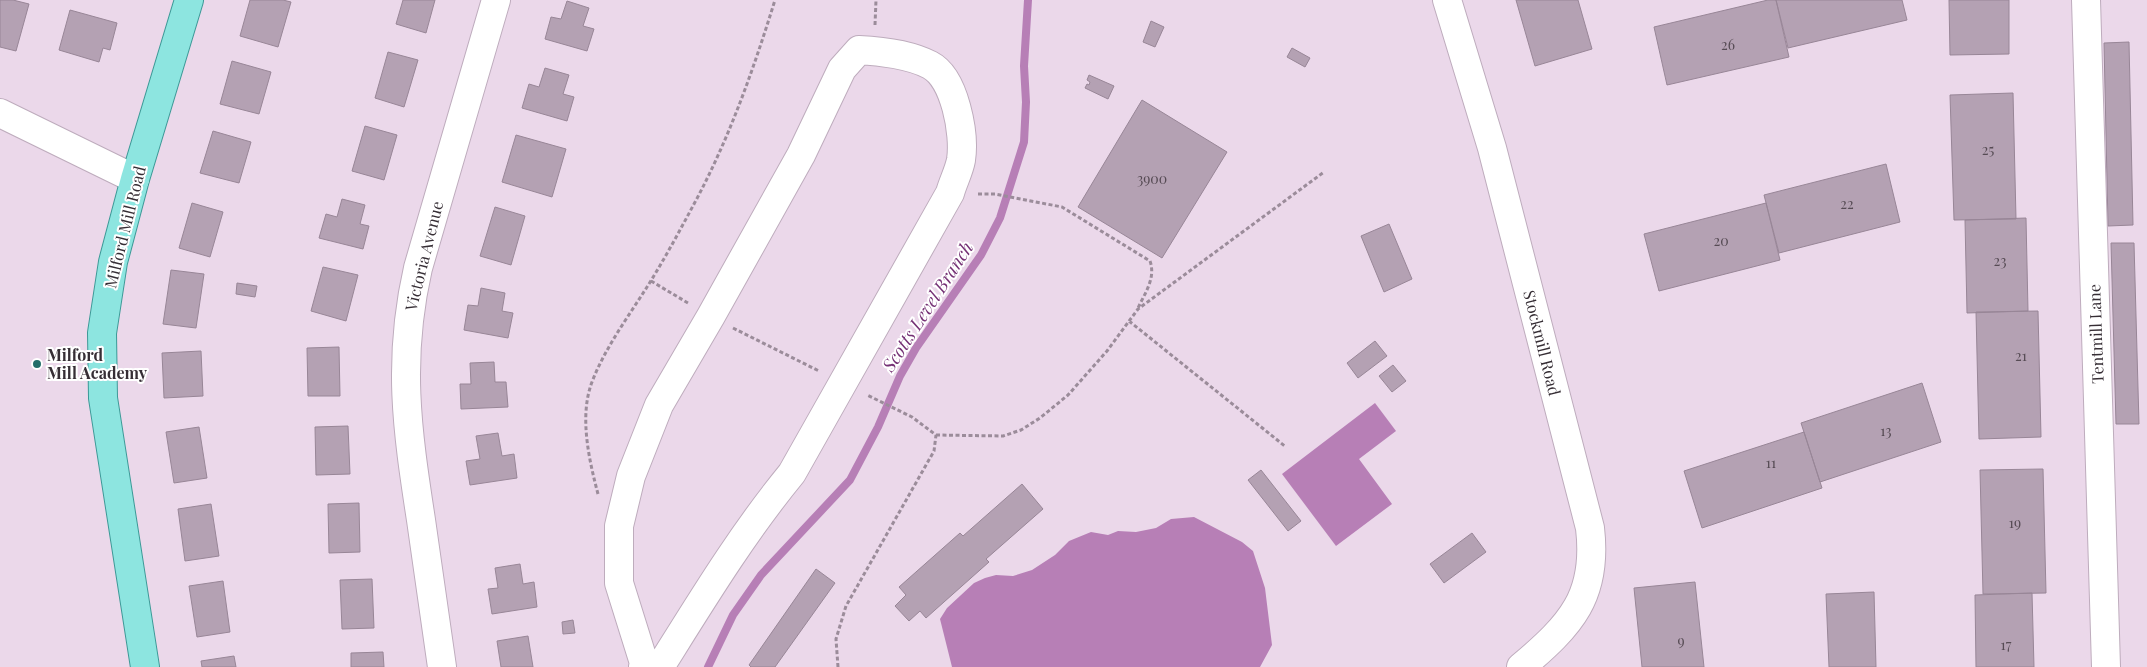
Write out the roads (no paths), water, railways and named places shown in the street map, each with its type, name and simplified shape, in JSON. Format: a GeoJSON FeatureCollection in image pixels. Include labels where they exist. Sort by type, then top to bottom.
{"type":"FeatureCollection","features":[{"type":"Feature","properties":{"kind":"main road","name":"Milford Mill Road"},"geometry":{"type":"LineString","coordinates":[[145,667],[103,398],[104,324],[113,262],[135,179],[189,0]]}},
{"type":"Feature","properties":{"kind":"street","name":"Victoria Avenue"},"geometry":{"type":"LineString","coordinates":[[442,667],[408,432],[405,390],[406,351],[410,306],[418,268],[496,0]]}},
{"type":"Feature","properties":{"kind":"street","name":"Stockmill Road"},"geometry":{"type":"LineString","coordinates":[[1448,0],[1492,148],[1590,528],[1592,546],[1587,588],[1579,606],[1560,631],[1522,667]]}},
{"type":"Feature","properties":{"kind":"street","name":"Tentmill Lane"},"geometry":{"type":"LineString","coordinates":[[2086,0],[2106,667]]}},
{"type":"Feature","properties":{"kind":"street"},"geometry":{"type":"LineString","coordinates":[[644,667],[619,583],[619,526],[631,476],[659,405],[711,316],[800,155],[842,69],[859,50],[888,52],[931,65],[949,84],[960,118],[961,159],[950,193],[854,388],[792,473],[759,513],[660,667]]}},
{"type":"Feature","properties":{"kind":"street"},"geometry":{"type":"LineString","coordinates":[[0,113],[135,179]]}},
{"type":"Feature","properties":{"kind":"waterway","name":"Scotts Level Branch"},"geometry":{"type":"LineString","coordinates":[[708,667],[733,615],[761,575],[850,480],[878,427],[900,376],[916,348],[981,255],[1000,218],[1024,142],[1026,102],[1024,66],[1028,0]]}},
{"type":"Feature","properties":{"kind":"place","name":"Milford Mill Academy"},"geometry":{"type":"Point","coordinates":[37,364]}}]}
